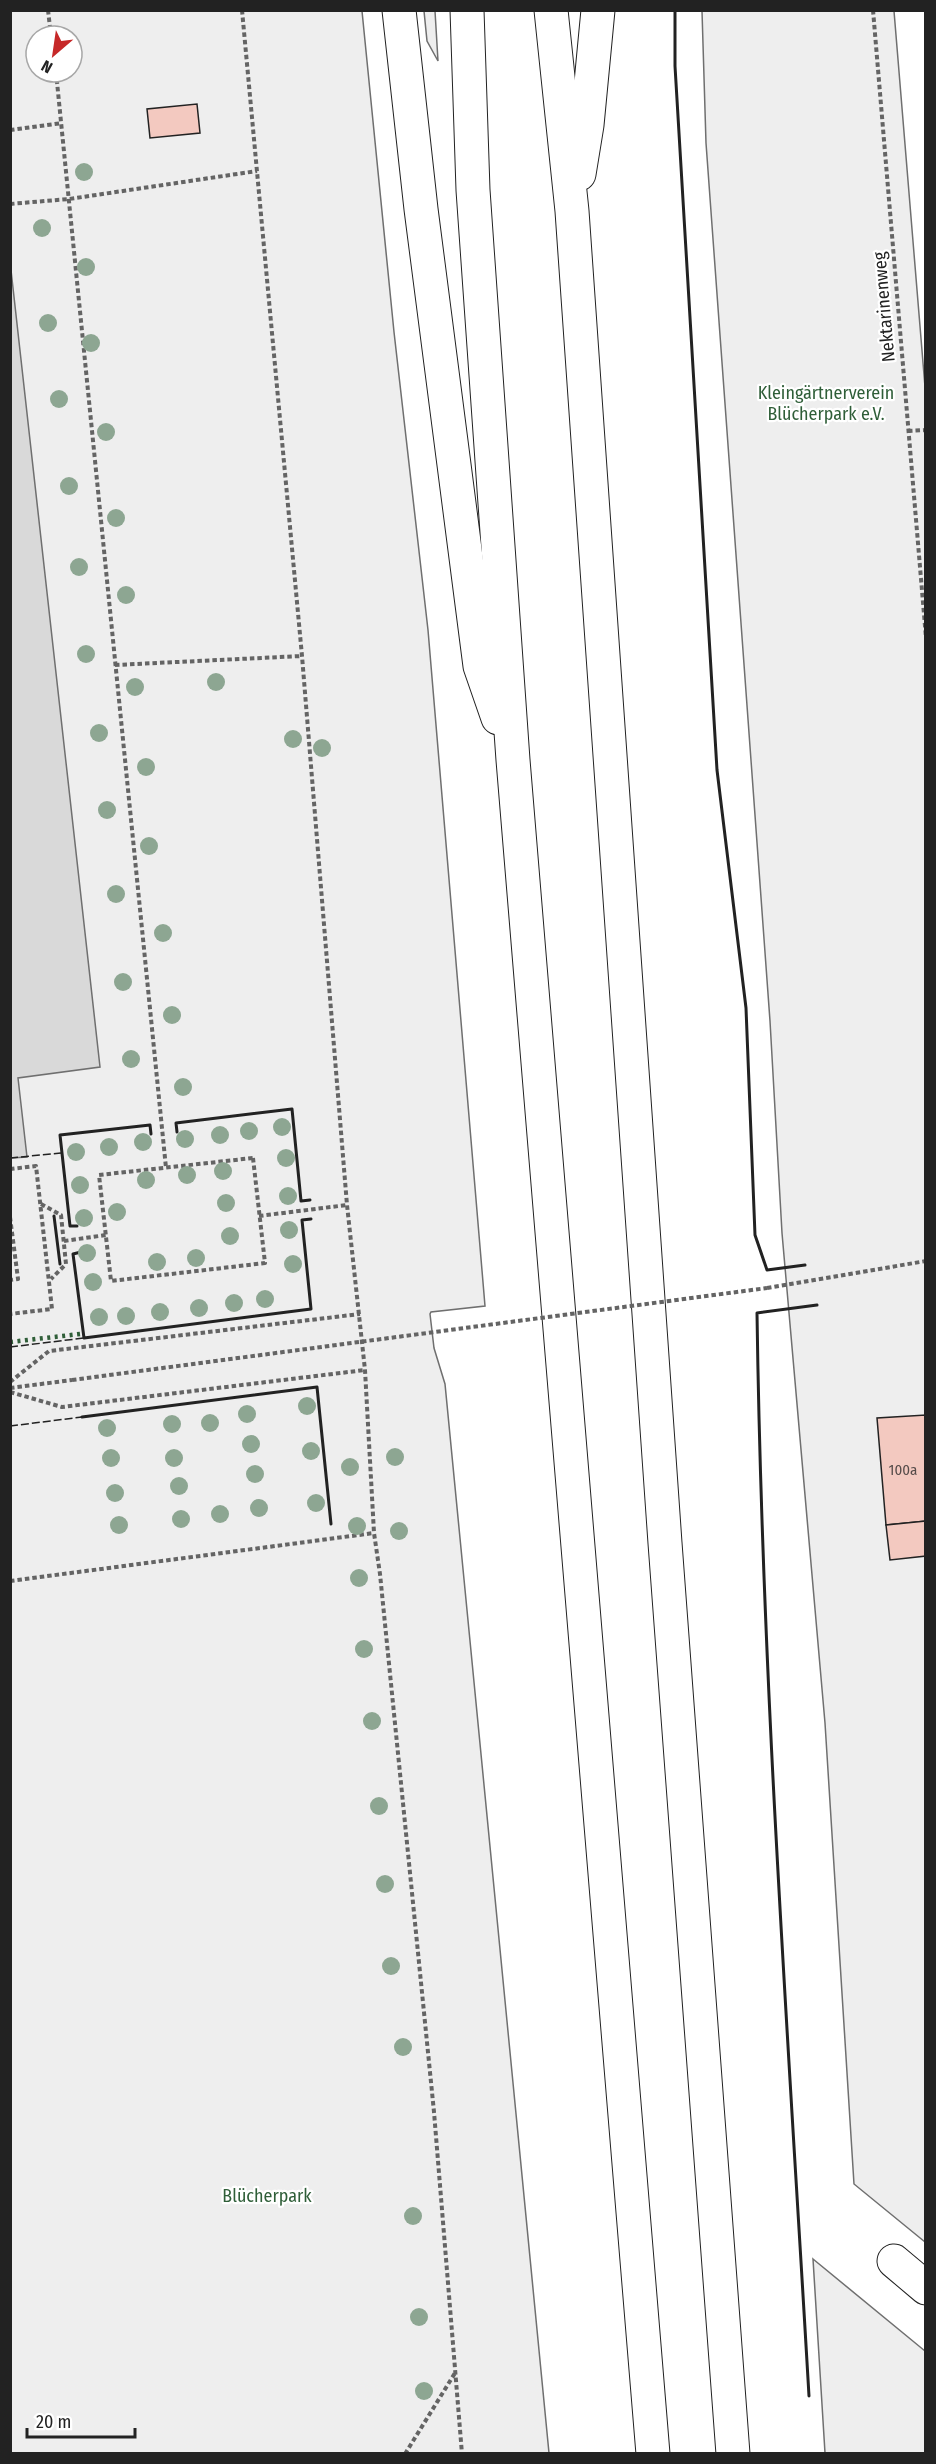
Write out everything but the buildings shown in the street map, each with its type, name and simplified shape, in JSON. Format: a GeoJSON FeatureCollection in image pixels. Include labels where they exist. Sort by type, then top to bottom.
{"type":"FeatureCollection","features":[{"type":"Feature","properties":{"kind":"main road"},"geometry":{"type":"LineString","coordinates":[[399,10],[421,209],[480,666],[513,760]]}},
{"type":"Feature","properties":{"kind":"main road"},"geometry":{"type":"LineString","coordinates":[[468,10],[473,189],[513,760],[653,2454]]}},
{"type":"Feature","properties":{"kind":"main road"},"geometry":{"type":"LineString","coordinates":[[551,10],[572,211],[663,1520],[733,2454]]}},
{"type":"Feature","properties":{"kind":"main road"},"geometry":{"type":"LineString","coordinates":[[572,211],[587,125],[598,10]]}},
{"type":"Feature","properties":{"kind":"main road"},"geometry":{"type":"LineString","coordinates":[[894,2261],[926,2288]]}},
{"type":"Feature","properties":{"kind":"path"},"geometry":{"type":"LineString","coordinates":[[242,10],[302,656],[347,1205],[360,1314],[374,1533],[434,2112],[462,2454]]}},
{"type":"Feature","properties":{"kind":"path","name":"Nektarinenweg"},"geometry":{"type":"LineString","coordinates":[[873,10],[926,638]]}},
{"type":"Feature","properties":{"kind":"path"},"geometry":{"type":"LineString","coordinates":[[57,84],[166,1168]]}},
{"type":"Feature","properties":{"kind":"path"},"geometry":{"type":"LineString","coordinates":[[10,129],[62,123]]}},
{"type":"Feature","properties":{"kind":"path"},"geometry":{"type":"LineString","coordinates":[[10,204],[69,199],[257,171]]}},
{"type":"Feature","properties":{"kind":"path"},"geometry":{"type":"LineString","coordinates":[[908,431],[926,430]]}},
{"type":"Feature","properties":{"kind":"path"},"geometry":{"type":"LineString","coordinates":[[115,665],[302,656]]}},
{"type":"Feature","properties":{"kind":"path"},"geometry":{"type":"LineString","coordinates":[[253,1158],[259,1216],[265,1263],[111,1281],[99,1175],[253,1158]]}},
{"type":"Feature","properties":{"kind":"path"},"geometry":{"type":"LineString","coordinates":[[10,1169],[36,1166],[52,1309],[10,1314]]}},
{"type":"Feature","properties":{"kind":"path"},"geometry":{"type":"LineString","coordinates":[[41,1203],[61,1215],[66,1264],[50,1280]]}},
{"type":"Feature","properties":{"kind":"path"},"geometry":{"type":"LineString","coordinates":[[259,1216],[347,1205]]}},
{"type":"Feature","properties":{"kind":"path"},"geometry":{"type":"LineString","coordinates":[[10,1217],[18,1279],[10,1280]]}},
{"type":"Feature","properties":{"kind":"path"},"geometry":{"type":"LineString","coordinates":[[64,1241],[106,1235]]}},
{"type":"Feature","properties":{"kind":"path"},"geometry":{"type":"LineString","coordinates":[[10,1390],[767,1288],[926,1261]]}},
{"type":"Feature","properties":{"kind":"path"},"geometry":{"type":"LineString","coordinates":[[10,1382],[49,1351],[360,1314]]}},
{"type":"Feature","properties":{"kind":"path"},"geometry":{"type":"LineString","coordinates":[[10,1390],[62,1407],[364,1370]]}},
{"type":"Feature","properties":{"kind":"path"},"geometry":{"type":"LineString","coordinates":[[10,1581],[374,1533]]}},
{"type":"Feature","properties":{"kind":"path"},"geometry":{"type":"LineString","coordinates":[[405,2454],[456,2371]]}},
{"type":"Feature","properties":{"kind":"green space","name":"Blücherpark"},"geometry":{"type":"Polygon","coordinates":[[[11,11],[362,11],[394,332],[428,630],[485,1306],[431,1312],[430,1314],[434,1348],[445,1384],[549,2453],[11,2454],[11,11]]]}},
{"type":"Feature","properties":{"kind":"green space"},"geometry":{"type":"Polygon","coordinates":[[[424,11],[435,11],[438,61],[427,41],[424,11]]]}},
{"type":"Feature","properties":{"kind":"green space","name":"Kleingärtnerverein Blücherpark e.V."},"geometry":{"type":"Polygon","coordinates":[[[702,11],[894,11],[926,399],[925,2242],[854,2184],[825,1723],[782,1233],[770,1021],[706,143],[702,11]]]}},
{"type":"Feature","properties":{"kind":"green space"},"geometry":{"type":"Polygon","coordinates":[[[813,2259],[925,2351],[925,2453],[825,2453],[813,2259]]]}},
{"type":"Feature","properties":{"kind":"shaded area"},"geometry":{"type":"Polygon","coordinates":[[[11,270],[100,1067],[18,1078],[27,1157],[11,1158],[11,270]]]}},
{"type":"Feature","properties":{"kind":"hedge"},"geometry":{"type":"LineString","coordinates":[[10,1342],[80,1334]]}},
{"type":"Feature","properties":{"kind":"fence"},"geometry":{"type":"LineString","coordinates":[[10,1158],[61,1153]]}},
{"type":"Feature","properties":{"kind":"fence"},"geometry":{"type":"LineString","coordinates":[[10,1347],[84,1338]]}},
{"type":"Feature","properties":{"kind":"fence"},"geometry":{"type":"LineString","coordinates":[[10,1426],[82,1417]]}},
{"type":"Feature","properties":{"kind":"wall"},"geometry":{"type":"LineString","coordinates":[[675,10],[675,66],[717,770],[746,1008],[755,1235],[767,1270],[805,1265]]}},
{"type":"Feature","properties":{"kind":"wall"},"geometry":{"type":"LineString","coordinates":[[177,1132],[176,1123],[292,1109],[301,1201],[310,1200]]}},
{"type":"Feature","properties":{"kind":"wall"},"geometry":{"type":"LineString","coordinates":[[77,1226],[70,1226],[60,1135],[150,1125],[151,1134]]}},
{"type":"Feature","properties":{"kind":"wall"},"geometry":{"type":"LineString","coordinates":[[54,1216],[60,1264]]}},
{"type":"Feature","properties":{"kind":"wall"},"geometry":{"type":"LineString","coordinates":[[81,1252],[73,1254],[84,1338],[311,1309],[302,1220],[311,1219]]}},
{"type":"Feature","properties":{"kind":"wall"},"geometry":{"type":"LineString","coordinates":[[809,2396],[770,1720],[757,1313],[817,1305]]}},
{"type":"Feature","properties":{"kind":"wall"},"geometry":{"type":"LineString","coordinates":[[82,1417],[317,1387],[331,1524]]}}]}
